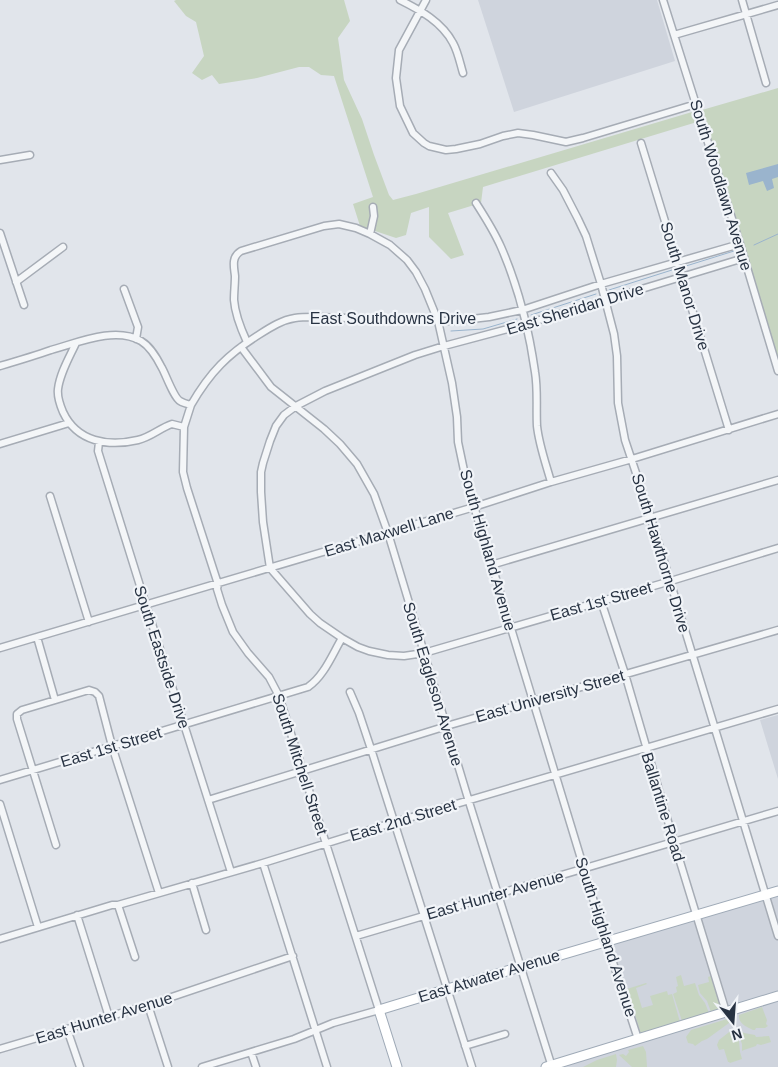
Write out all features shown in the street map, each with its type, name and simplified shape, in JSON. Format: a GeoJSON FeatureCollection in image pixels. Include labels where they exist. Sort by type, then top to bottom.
{"type":"FeatureCollection","features":[{"type":"Feature","properties":{"kind":"main road","name":"East Atwater Avenue"},"geometry":{"type":"LineString","coordinates":[[379,1010],[520,966],[778,891]]}},
{"type":"Feature","properties":{"kind":"main road"},"geometry":{"type":"LineString","coordinates":[[551,1066],[778,996]]}},
{"type":"Feature","properties":{"kind":"main road","name":"South Mitchell Street"},"geometry":{"type":"LineString","coordinates":[[379,1010],[397,1067]]}},
{"type":"Feature","properties":{"kind":"street"},"geometry":{"type":"LineString","coordinates":[[400,0],[434,20],[446,32],[454,44],[463,73]]}},
{"type":"Feature","properties":{"kind":"street"},"geometry":{"type":"LineString","coordinates":[[426,0],[399,50],[396,78],[400,106],[413,133],[430,146],[446,150],[456,149],[480,144],[502,136],[518,134],[566,142],[696,104]]}},
{"type":"Feature","properties":{"kind":"street","name":"South Woodlawn Avenue"},"geometry":{"type":"LineString","coordinates":[[663,0],[778,371]]}},
{"type":"Feature","properties":{"kind":"street"},"geometry":{"type":"LineString","coordinates":[[742,0],[766,83]]}},
{"type":"Feature","properties":{"kind":"street"},"geometry":{"type":"LineString","coordinates":[[674,35],[778,5]]}},
{"type":"Feature","properties":{"kind":"street","name":"South Manor Drive"},"geometry":{"type":"LineString","coordinates":[[641,143],[729,430]]}},
{"type":"Feature","properties":{"kind":"street"},"geometry":{"type":"LineString","coordinates":[[0,160],[30,155]]}},
{"type":"Feature","properties":{"kind":"street","name":"South Hawthorne Drive"},"geometry":{"type":"LineString","coordinates":[[550,173],[562,190],[582,228],[601,284],[614,334],[617,356],[618,403],[625,440],[651,518],[778,936]]}},
{"type":"Feature","properties":{"kind":"street"},"geometry":{"type":"LineString","coordinates":[[476,203],[500,245],[513,278],[526,324],[537,385],[537,428],[551,482]]}},
{"type":"Feature","properties":{"kind":"street"},"geometry":{"type":"LineString","coordinates":[[370,234],[374,216],[373,207]]}},
{"type":"Feature","properties":{"kind":"street","name":"South Highland Avenue"},"geometry":{"type":"LineString","coordinates":[[247,342],[234,301],[234,263],[236,256],[241,251],[332,224],[348,225],[390,245],[407,260],[416,272],[438,321],[452,383],[458,442],[466,480],[606,942],[638,1039]]}},
{"type":"Feature","properties":{"kind":"street"},"geometry":{"type":"LineString","coordinates":[[0,233],[24,305]]}},
{"type":"Feature","properties":{"kind":"street","name":"East Southdowns Drive"},"geometry":{"type":"LineString","coordinates":[[191,405],[210,376],[227,358],[247,342],[275,325],[295,318],[438,321],[481,319],[522,310],[601,284],[740,244]]}},
{"type":"Feature","properties":{"kind":"street"},"geometry":{"type":"LineString","coordinates":[[16,282],[62,247]]}},
{"type":"Feature","properties":{"kind":"street","name":"East Sheridan Drive"},"geometry":{"type":"LineString","coordinates":[[270,568],[263,522],[262,468],[267,448],[276,426],[284,415],[296,406],[320,393],[415,355],[526,324],[744,258]]}},
{"type":"Feature","properties":{"kind":"street"},"geometry":{"type":"LineString","coordinates":[[124,290],[138,327],[136,339]]}},
{"type":"Feature","properties":{"kind":"street"},"geometry":{"type":"LineString","coordinates":[[0,366],[96,337],[126,336],[145,344],[153,354],[179,401],[191,405]]}},
{"type":"Feature","properties":{"kind":"street"},"geometry":{"type":"LineString","coordinates":[[76,343],[62,374],[58,396],[69,423],[82,435],[99,442],[113,443],[137,440],[150,436],[172,424],[184,426]]}},
{"type":"Feature","properties":{"kind":"street","name":"South Eagleson Avenue"},"geometry":{"type":"LineString","coordinates":[[241,347],[271,388],[296,406],[340,444],[357,464],[374,494],[388,533],[468,801],[551,1066]]}},
{"type":"Feature","properties":{"kind":"street","name":"South Mitchell Street"},"geometry":{"type":"LineString","coordinates":[[191,405],[184,426],[184,472],[187,488],[218,584],[222,604],[233,632],[269,677],[279,696],[379,1010]]}},
{"type":"Feature","properties":{"kind":"street","name":"East Maxwell Lane"},"geometry":{"type":"LineString","coordinates":[[0,648],[388,533],[551,482],[632,460],[778,414]]}},
{"type":"Feature","properties":{"kind":"street"},"geometry":{"type":"LineString","coordinates":[[0,444],[69,423]]}},
{"type":"Feature","properties":{"kind":"street","name":"South Eastside Drive"},"geometry":{"type":"LineString","coordinates":[[99,442],[98,451],[231,872]]}},
{"type":"Feature","properties":{"kind":"street"},"geometry":{"type":"LineString","coordinates":[[491,565],[778,480]]}},
{"type":"Feature","properties":{"kind":"street"},"geometry":{"type":"LineString","coordinates":[[50,496],[89,622]]}},
{"type":"Feature","properties":{"kind":"street","name":"East 1st Street"},"geometry":{"type":"LineString","coordinates":[[270,568],[310,614],[325,627],[358,647],[388,655],[404,656],[424,653],[778,548]]}},
{"type":"Feature","properties":{"kind":"street","name":"Ballantine Road"},"geometry":{"type":"LineString","coordinates":[[602,601],[726,1012]]}},
{"type":"Feature","properties":{"kind":"street","name":"East University Street"},"geometry":{"type":"LineString","coordinates":[[208,800],[371,748],[778,630]]}},
{"type":"Feature","properties":{"kind":"street"},"geometry":{"type":"LineString","coordinates":[[37,637],[55,700]]}},
{"type":"Feature","properties":{"kind":"street","name":"East 1st Street"},"geometry":{"type":"LineString","coordinates":[[0,780],[308,687],[323,672],[342,638]]}},
{"type":"Feature","properties":{"kind":"street"},"geometry":{"type":"LineString","coordinates":[[56,845],[17,714],[22,710],[86,690],[92,691],[97,694],[159,893]]}},
{"type":"Feature","properties":{"kind":"street"},"geometry":{"type":"LineString","coordinates":[[350,692],[371,748],[472,1067]]}},
{"type":"Feature","properties":{"kind":"street","name":"East 2nd Street"},"geometry":{"type":"LineString","coordinates":[[0,939],[77,915],[263,863],[778,709]]}},
{"type":"Feature","properties":{"kind":"street"},"geometry":{"type":"LineString","coordinates":[[0,804],[38,927]]}},
{"type":"Feature","properties":{"kind":"street","name":"East Hunter Avenue"},"geometry":{"type":"LineString","coordinates":[[356,936],[778,811]]}},
{"type":"Feature","properties":{"kind":"street"},"geometry":{"type":"LineString","coordinates":[[263,863],[327,1067]]}},
{"type":"Feature","properties":{"kind":"street"},"geometry":{"type":"LineString","coordinates":[[192,883],[206,930]]}},
{"type":"Feature","properties":{"kind":"street"},"geometry":{"type":"LineString","coordinates":[[118,905],[134,956]]}},
{"type":"Feature","properties":{"kind":"street"},"geometry":{"type":"LineString","coordinates":[[77,915],[109,1017]]}},
{"type":"Feature","properties":{"kind":"street","name":"East Hunter Avenue"},"geometry":{"type":"LineString","coordinates":[[0,1049],[148,1005],[293,956]]}},
{"type":"Feature","properties":{"kind":"street"},"geometry":{"type":"LineString","coordinates":[[148,1005],[168,1067]]}},
{"type":"Feature","properties":{"kind":"street","name":"East Atwater Avenue"},"geometry":{"type":"LineString","coordinates":[[202,1067],[294,1039],[333,1023],[379,1010]]}},
{"type":"Feature","properties":{"kind":"street"},"geometry":{"type":"LineString","coordinates":[[68,1029],[80,1067]]}},
{"type":"Feature","properties":{"kind":"street"},"geometry":{"type":"LineString","coordinates":[[465,1046],[505,1034]]}},
{"type":"Feature","properties":{"kind":"street"},"geometry":{"type":"LineString","coordinates":[[251,1052],[256,1067]]}},
{"type":"Feature","properties":{"kind":"shaded area"},"geometry":{"type":"Polygon","coordinates":[[[478,0],[657,0],[675,61],[514,112],[478,0]]]}},
{"type":"Feature","properties":{"kind":"shaded area"},"geometry":{"type":"Polygon","coordinates":[[[778,715],[778,779],[760,720],[778,715]]]}},
{"type":"Feature","properties":{"kind":"shaded area"},"geometry":{"type":"Polygon","coordinates":[[[778,893],[778,1067],[546,1067],[640,1040],[609,943],[778,893]]]}},
{"type":"Feature","properties":{"kind":"green space"},"geometry":{"type":"Polygon","coordinates":[[[344,0],[350,21],[338,38],[344,80],[362,119],[389,195],[393,200],[692,112],[697,122],[483,187],[481,203],[448,213],[464,255],[451,259],[429,237],[429,207],[411,213],[406,235],[396,238],[360,226],[353,204],[373,197],[334,76],[321,75],[309,67],[299,67],[257,78],[219,84],[212,75],[202,80],[192,73],[204,56],[196,22],[186,16],[174,1],[344,0]]]}},
{"type":"Feature","properties":{"kind":"green space"},"geometry":{"type":"Polygon","coordinates":[[[778,88],[778,360],[702,110],[778,88]]]}},
{"type":"Feature","properties":{"kind":"green space"},"geometry":{"type":"Polygon","coordinates":[[[681,975],[684,986],[695,983],[709,1013],[682,1021],[673,994],[677,992],[676,977],[681,975]]]}},
{"type":"Feature","properties":{"kind":"green space"},"geometry":{"type":"Polygon","coordinates":[[[711,976],[721,1008],[711,1012],[707,1001],[700,993],[698,985],[709,982],[708,977],[711,976]]]}},
{"type":"Feature","properties":{"kind":"green space"},"geometry":{"type":"Polygon","coordinates":[[[646,983],[636,988],[642,1008],[653,1005],[650,996],[667,991],[668,995],[672,994],[680,1022],[641,1034],[627,989],[646,983]]]}},
{"type":"Feature","properties":{"kind":"green space"},"geometry":{"type":"Polygon","coordinates":[[[762,1007],[768,1026],[753,1030],[741,1022],[739,1015],[762,1007]]]}},
{"type":"Feature","properties":{"kind":"green space"},"geometry":{"type":"Polygon","coordinates":[[[727,1019],[730,1021],[729,1023],[707,1039],[695,1046],[688,1043],[686,1037],[691,1030],[727,1019]]]}},
{"type":"Feature","properties":{"kind":"green space"},"geometry":{"type":"Polygon","coordinates":[[[738,1028],[744,1033],[755,1035],[756,1037],[769,1036],[771,1042],[761,1045],[757,1044],[742,1051],[738,1028]]]}},
{"type":"Feature","properties":{"kind":"green space"},"geometry":{"type":"Polygon","coordinates":[[[733,1029],[739,1041],[742,1059],[730,1063],[724,1049],[719,1050],[717,1045],[719,1040],[733,1029]]]}},
{"type":"Feature","properties":{"kind":"green space"},"geometry":{"type":"Polygon","coordinates":[[[643,1046],[646,1052],[647,1067],[632,1067],[619,1055],[623,1054],[626,1056],[629,1052],[628,1050],[643,1046]]]}},
{"type":"Feature","properties":{"kind":"green space"},"geometry":{"type":"Polygon","coordinates":[[[616,1054],[616,1067],[583,1067],[597,1060],[616,1054]]]}},
{"type":"Feature","properties":{"kind":"water"},"geometry":{"type":"Polygon","coordinates":[[[778,164],[778,177],[772,179],[774,188],[767,191],[763,181],[749,185],[746,173],[778,164]]]}},
{"type":"Feature","properties":{"kind":"waterway"},"geometry":{"type":"LineString","coordinates":[[754,245],[778,234]]}},
{"type":"Feature","properties":{"kind":"waterway"},"geometry":{"type":"LineString","coordinates":[[686,266],[734,251]]}},
{"type":"Feature","properties":{"kind":"waterway"},"geometry":{"type":"LineString","coordinates":[[609,290],[672,270]]}},
{"type":"Feature","properties":{"kind":"waterway"},"geometry":{"type":"LineString","coordinates":[[531,315],[596,294]]}},
{"type":"Feature","properties":{"kind":"waterway"},"geometry":{"type":"LineString","coordinates":[[451,331],[483,329],[517,319]]}}]}
